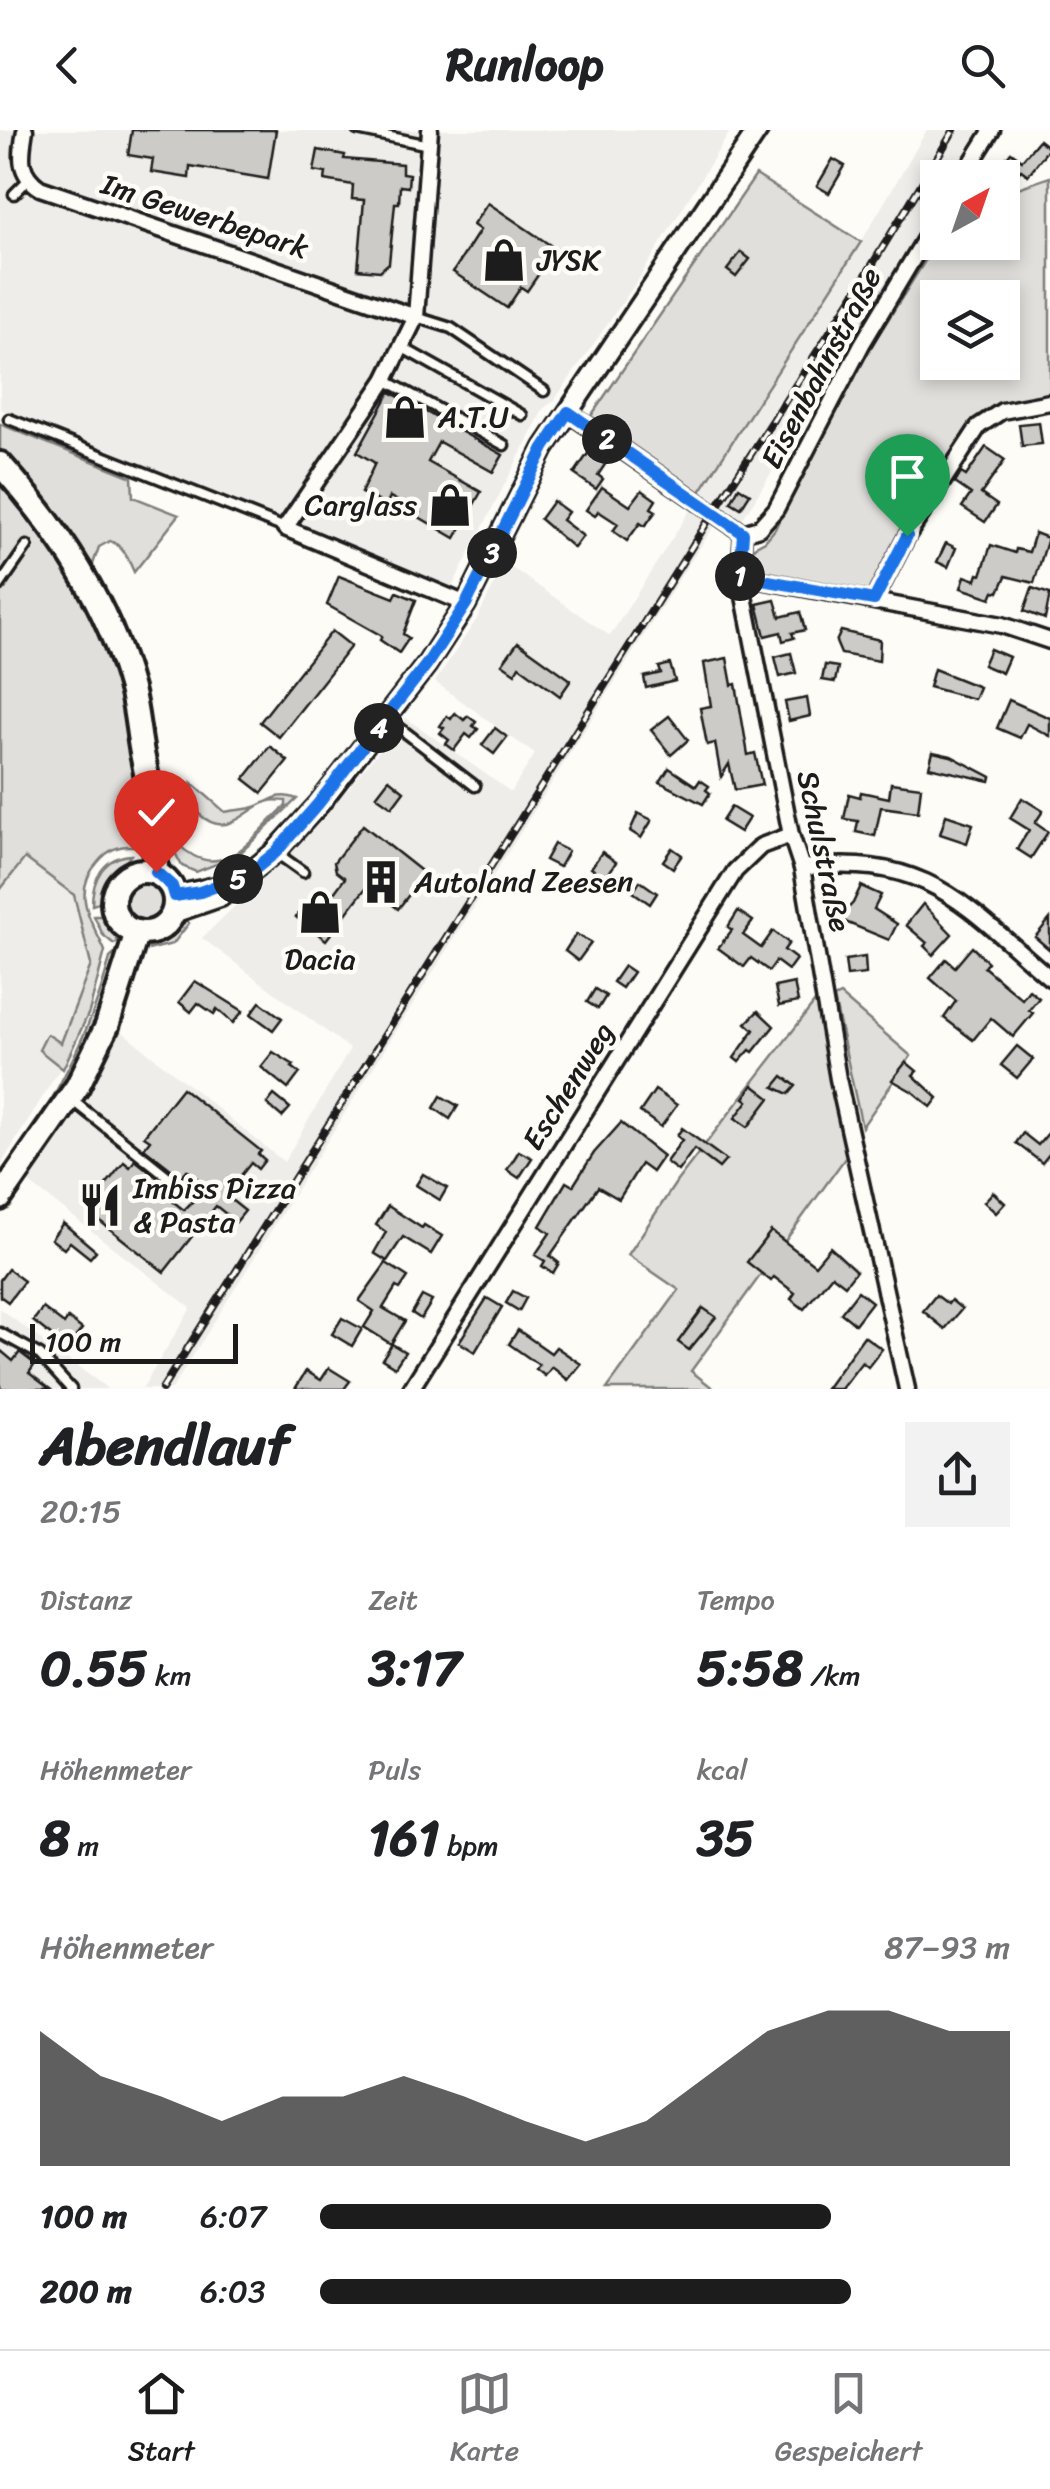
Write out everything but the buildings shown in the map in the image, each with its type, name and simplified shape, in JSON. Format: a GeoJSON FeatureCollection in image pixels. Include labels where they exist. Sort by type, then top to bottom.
{"type":"FeatureCollection","features":[{"type":"Feature","properties":{"kind":"main road"},"geometry":{"type":"LineString","coordinates":[[0,464],[39,508],[97,602],[131,690],[152,798],[148,872]]}},
{"type":"Feature","properties":{"kind":"main road"},"geometry":{"type":"LineString","coordinates":[[148,872],[172,886],[174,904],[163,927],[138,932],[121,923],[113,906],[116,887],[122,879],[148,872]]}},
{"type":"Feature","properties":{"kind":"main road"},"geometry":{"type":"LineString","coordinates":[[0,1198],[69,1099],[107,1026],[138,932]]}},
{"type":"Feature","properties":{"kind":"street"},"geometry":{"type":"LineString","coordinates":[[25,130],[22,169],[28,180]]}},
{"type":"Feature","properties":{"kind":"street"},"geometry":{"type":"LineString","coordinates":[[174,904],[220,897],[276,852],[386,718],[466,604],[544,448],[758,130]]}},
{"type":"Feature","properties":{"kind":"street"},"geometry":{"type":"LineString","coordinates":[[973,160],[992,130]]}},
{"type":"Feature","properties":{"kind":"street"},"geometry":{"type":"LineString","coordinates":[[429,137],[416,316],[385,380],[285,528],[466,604]]}},
{"type":"Feature","properties":{"kind":"street","name":"Im Gewerbepark"},"geometry":{"type":"LineString","coordinates":[[28,180],[56,196],[416,316]]}},
{"type":"Feature","properties":{"kind":"street","name":"Eisenbahnstraße"},"geometry":{"type":"LineString","coordinates":[[743,533],[759,528],[776,509],[862,344],[920,247]]}},
{"type":"Feature","properties":{"kind":"street"},"geometry":{"type":"LineString","coordinates":[[874,600],[916,522],[979,426],[1002,411],[1050,402]]}},
{"type":"Feature","properties":{"kind":"street"},"geometry":{"type":"LineString","coordinates":[[568,412],[743,533]]}},
{"type":"Feature","properties":{"kind":"street","name":"Schulstraße"},"geometry":{"type":"LineString","coordinates":[[743,533],[740,576],[791,835],[802,868],[838,1079],[907,1389]]}},
{"type":"Feature","properties":{"kind":"street"},"geometry":{"type":"LineString","coordinates":[[740,576],[1002,625],[1050,641]]}},
{"type":"Feature","properties":{"kind":"street","name":"Eschenweg"},"geometry":{"type":"LineString","coordinates":[[411,1389],[735,871],[761,846],[791,835]]}},
{"type":"Feature","properties":{"kind":"street"},"geometry":{"type":"LineString","coordinates":[[802,868],[887,868],[927,880],[951,894],[1050,978]]}},
{"type":"Feature","properties":{"kind":"lane"},"geometry":{"type":"LineString","coordinates":[[357,130],[429,137]]}},
{"type":"Feature","properties":{"kind":"lane"},"geometry":{"type":"LineString","coordinates":[[14,194],[28,180]]}},
{"type":"Feature","properties":{"kind":"lane"},"geometry":{"type":"LineString","coordinates":[[416,316],[451,328],[544,391]]}},
{"type":"Feature","properties":{"kind":"lane"},"geometry":{"type":"LineString","coordinates":[[403,348],[522,415]]}},
{"type":"Feature","properties":{"kind":"lane"},"geometry":{"type":"LineString","coordinates":[[385,380],[504,446]]}},
{"type":"Feature","properties":{"kind":"lane"},"geometry":{"type":"LineString","coordinates":[[8,420],[285,528]]}},
{"type":"Feature","properties":{"kind":"lane"},"geometry":{"type":"LineString","coordinates":[[0,586],[27,546]]}},
{"type":"Feature","properties":{"kind":"lane"},"geometry":{"type":"LineString","coordinates":[[386,718],[475,786]]}},
{"type":"Feature","properties":{"kind":"lane"},"geometry":{"type":"LineString","coordinates":[[276,852],[302,872]]}},
{"type":"Feature","properties":{"kind":"lane"},"geometry":{"type":"LineString","coordinates":[[69,1099],[190,1194]]}},
{"type":"Feature","properties":{"kind":"lane"},"geometry":{"type":"LineString","coordinates":[[0,1333],[40,1355],[71,1389]]}},
{"type":"Feature","properties":{"kind":"shaded area"},"geometry":{"type":"Polygon","coordinates":[[[0,130],[731,130],[638,280],[554,401],[544,408],[451,589],[0,409],[0,130]]]}},
{"type":"Feature","properties":{"kind":"shaded area"},"geometry":{"type":"Polygon","coordinates":[[[927,130],[985,130],[966,160],[920,160],[920,232],[742,520],[725,510],[686,568],[172,1389],[142,1389],[191,1308],[27,1181],[69,1125],[119,1029],[284,1162],[350,1049],[202,938],[319,824],[406,718],[511,792],[535,754],[435,682],[477,619],[505,563],[610,636],[861,242],[927,130]]]}},
{"type":"Feature","properties":{"kind":"shaded area"},"geometry":{"type":"Polygon","coordinates":[[[756,175],[861,242],[700,492],[591,416],[756,175]]]}},
{"type":"Feature","properties":{"kind":"shaded area"},"geometry":{"type":"Polygon","coordinates":[[[1050,177],[1050,402],[979,426],[874,600],[755,573],[748,562],[754,547],[775,529],[806,461],[860,364],[926,260],[1020,260],[1020,187],[1050,177]]]}},
{"type":"Feature","properties":{"kind":"shaded area"},"geometry":{"type":"Polygon","coordinates":[[[0,424],[132,477],[133,497],[179,515],[134,572],[122,550],[110,541],[99,547],[92,567],[141,677],[166,828],[175,841],[194,856],[221,859],[245,846],[286,806],[286,801],[265,803],[283,796],[297,799],[237,856],[196,872],[182,866],[172,847],[161,845],[123,644],[0,455],[0,424]]]}},
{"type":"Feature","properties":{"kind":"shaded area"},"geometry":{"type":"Polygon","coordinates":[[[0,480],[51,545],[93,617],[122,695],[136,777],[133,846],[118,847],[106,854],[85,885],[86,907],[105,951],[89,1012],[63,1069],[39,1050],[47,1034],[61,1043],[91,965],[74,895],[25,858],[0,890],[0,480]]]}},
{"type":"Feature","properties":{"kind":"shaded area"},"geometry":{"type":"Polygon","coordinates":[[[192,783],[225,812],[259,806],[228,824],[210,821],[199,814],[192,783]]]}},
{"type":"Feature","properties":{"kind":"shaded area"},"geometry":{"type":"Polygon","coordinates":[[[131,855],[113,877],[105,901],[92,905],[101,871],[114,860],[131,855]]]}},
{"type":"Feature","properties":{"kind":"shaded area"},"geometry":{"type":"Polygon","coordinates":[[[25,858],[74,895],[91,965],[60,1044],[39,1049],[61,1067],[0,1166],[0,890],[25,858]]]}},
{"type":"Feature","properties":{"kind":"shaded area"},"geometry":{"type":"Polygon","coordinates":[[[144,879],[159,886],[166,901],[159,916],[144,923],[129,916],[122,901],[129,886],[144,879]]]}},
{"type":"Feature","properties":{"kind":"shaded area"},"geometry":{"type":"Polygon","coordinates":[[[94,916],[108,916],[118,942],[114,944],[103,935],[94,916]]]}},
{"type":"Feature","properties":{"kind":"shaded area"},"geometry":{"type":"Polygon","coordinates":[[[184,918],[189,923],[173,944],[148,950],[184,918]]]}},
{"type":"Feature","properties":{"kind":"shaded area"},"geometry":{"type":"Polygon","coordinates":[[[118,951],[114,977],[97,1027],[60,1096],[30,1139],[76,1051],[110,958],[118,951]]]}},
{"type":"Feature","properties":{"kind":"shaded area"},"geometry":{"type":"Polygon","coordinates":[[[840,995],[911,1056],[862,1127],[834,998],[840,995]]]}},
{"type":"Feature","properties":{"kind":"shaded area"},"geometry":{"type":"Polygon","coordinates":[[[818,998],[851,1150],[691,1371],[714,1389],[607,1389],[679,1290],[628,1255],[677,1181],[818,998]]]}},
{"type":"Feature","properties":{"kind":"shaded area"},"geometry":{"type":"Polygon","coordinates":[[[0,1309],[108,1389],[0,1389],[0,1309]]]}},
{"type":"Feature","properties":{"kind":"railway"},"geometry":{"type":"LineString","coordinates":[[162,1389],[954,130]]}},
{"type":"Feature","properties":{"kind":"place","name":"JYSK"},"geometry":{"type":"Point","coordinates":[504,260]}},
{"type":"Feature","properties":{"kind":"place","name":"A.T.U"},"geometry":{"type":"Point","coordinates":[405,417]}},
{"type":"Feature","properties":{"kind":"place","name":"Carglass"},"geometry":{"type":"Point","coordinates":[450,505]}},
{"type":"Feature","properties":{"kind":"place","name":"Autoland Zeesen"},"geometry":{"type":"Point","coordinates":[381,882]}},
{"type":"Feature","properties":{"kind":"place","name":"Dacia"},"geometry":{"type":"Point","coordinates":[320,912]}},
{"type":"Feature","properties":{"kind":"place","name":"Imbiss Pizza & Pasta"},"geometry":{"type":"Point","coordinates":[100,1205]}},
{"type":"Feature","properties":{"kind":"route"},"geometry":{"type":"LineString","coordinates":[[156,872],[172,886],[175,896],[200,892],[249,874],[289,838],[427,664],[466,604],[544,448],[568,412],[743,533],[740,576],[874,600],[907,536]]}}]}
